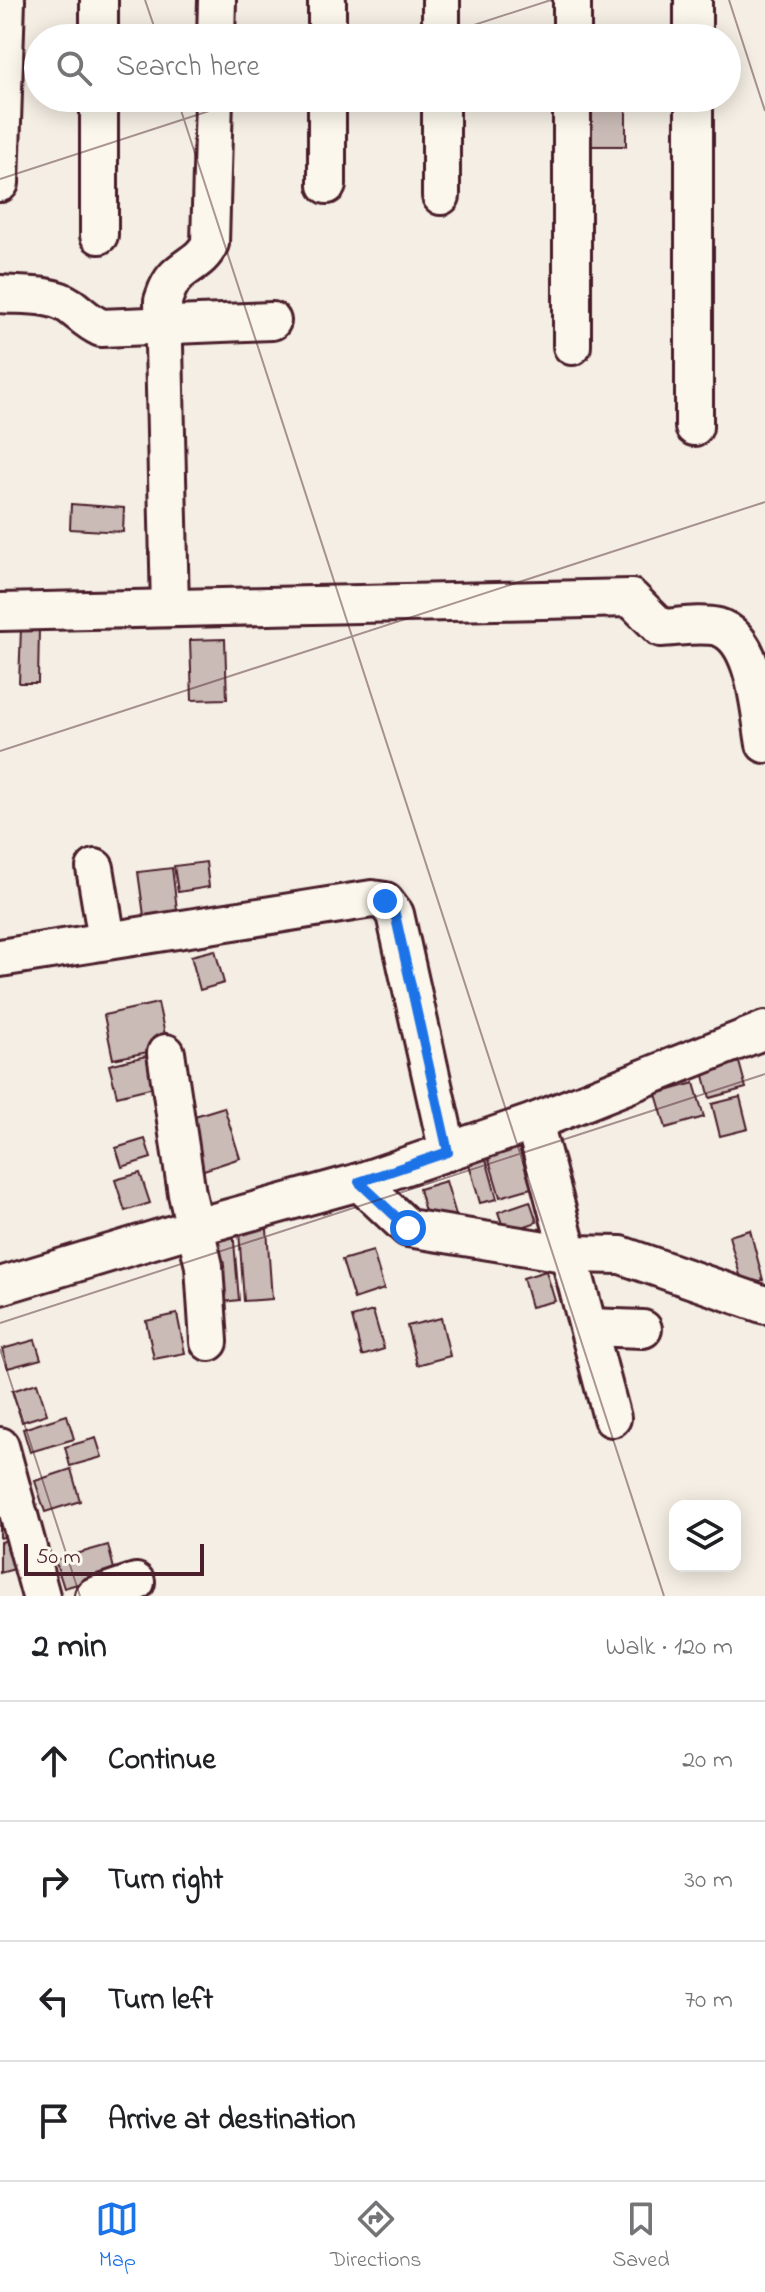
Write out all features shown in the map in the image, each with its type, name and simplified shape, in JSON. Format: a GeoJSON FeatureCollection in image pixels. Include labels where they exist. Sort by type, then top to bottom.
{"type":"FeatureCollection","features":[{"type":"Feature","properties":{"kind":"street"},"geometry":{"type":"LineString","coordinates":[[0,183],[6,0]]}},
{"type":"Feature","properties":{"kind":"street"},"geometry":{"type":"LineString","coordinates":[[99,0],[99,24]]}},
{"type":"Feature","properties":{"kind":"street"},"geometry":{"type":"LineString","coordinates":[[216,24],[217,0]]}},
{"type":"Feature","properties":{"kind":"street"},"geometry":{"type":"LineString","coordinates":[[327,0],[327,24]]}},
{"type":"Feature","properties":{"kind":"street"},"geometry":{"type":"LineString","coordinates":[[441,0],[441,24]]}},
{"type":"Feature","properties":{"kind":"street"},"geometry":{"type":"LineString","coordinates":[[572,0],[572,24]]}},
{"type":"Feature","properties":{"kind":"street"},"geometry":{"type":"LineString","coordinates":[[693,0],[693,24]]}},
{"type":"Feature","properties":{"kind":"street"},"geometry":{"type":"LineString","coordinates":[[99,112],[99,235]]}},
{"type":"Feature","properties":{"kind":"street"},"geometry":{"type":"LineString","coordinates":[[170,608],[163,301],[177,274],[206,254],[210,243],[214,112]]}},
{"type":"Feature","properties":{"kind":"street"},"geometry":{"type":"LineString","coordinates":[[327,112],[327,185]]}},
{"type":"Feature","properties":{"kind":"street"},"geometry":{"type":"LineString","coordinates":[[441,112],[441,196]]}},
{"type":"Feature","properties":{"kind":"street"},"geometry":{"type":"LineString","coordinates":[[572,112],[572,346]]}},
{"type":"Feature","properties":{"kind":"street"},"geometry":{"type":"LineString","coordinates":[[694,112],[694,427]]}},
{"type":"Feature","properties":{"kind":"street"},"geometry":{"type":"LineString","coordinates":[[0,294],[50,297],[68,305],[85,321],[101,328],[272,321]]}},
{"type":"Feature","properties":{"kind":"street"},"geometry":{"type":"LineString","coordinates":[[0,612],[631,598],[661,628],[719,627],[735,636],[750,662],[765,744]]}},
{"type":"Feature","properties":{"kind":"street"},"geometry":{"type":"LineString","coordinates":[[95,868],[107,940]]}},
{"type":"Feature","properties":{"kind":"street"},"geometry":{"type":"LineString","coordinates":[[0,958],[372,899],[385,901],[395,914],[448,1152]]}},
{"type":"Feature","properties":{"kind":"street"},"geometry":{"type":"LineString","coordinates":[[0,1286],[359,1182],[534,1122],[765,1030]]}},
{"type":"Feature","properties":{"kind":"street"},"geometry":{"type":"LineString","coordinates":[[166,1053],[187,1194],[204,1266],[209,1342]]}},
{"type":"Feature","properties":{"kind":"street"},"geometry":{"type":"LineString","coordinates":[[534,1122],[612,1418]]}},
{"type":"Feature","properties":{"kind":"street"},"geometry":{"type":"LineString","coordinates":[[359,1182],[408,1228],[570,1254],[621,1255],[765,1305]]}},
{"type":"Feature","properties":{"kind":"street"},"geometry":{"type":"LineString","coordinates":[[589,1327],[643,1329]]}},
{"type":"Feature","properties":{"kind":"street"},"geometry":{"type":"LineString","coordinates":[[0,1446],[41,1596]]}},
{"type":"Feature","properties":{"kind":"street"},"geometry":{"type":"LineString","coordinates":[[94,1596],[136,1582]]}},
{"type":"Feature","properties":{"kind":"building"},"geometry":{"type":"Polygon","coordinates":[[[585,112],[626,112],[626,146],[586,146],[585,112]]]}},
{"type":"Feature","properties":{"kind":"building"},"geometry":{"type":"Polygon","coordinates":[[[71,504],[124,508],[123,532],[70,529],[71,504]]]}},
{"type":"Feature","properties":{"kind":"building"},"geometry":{"type":"Polygon","coordinates":[[[21,628],[39,628],[38,683],[19,683],[21,628]]]}},
{"type":"Feature","properties":{"kind":"building"},"geometry":{"type":"Polygon","coordinates":[[[225,639],[227,699],[192,700],[190,640],[225,639]]]}},
{"type":"Feature","properties":{"kind":"building"},"geometry":{"type":"Polygon","coordinates":[[[206,862],[209,887],[178,892],[174,866],[206,862]]]}},
{"type":"Feature","properties":{"kind":"building"},"geometry":{"type":"Polygon","coordinates":[[[172,868],[179,926],[146,930],[138,872],[172,868]]]}},
{"type":"Feature","properties":{"kind":"building"},"geometry":{"type":"Polygon","coordinates":[[[215,950],[224,983],[200,990],[191,956],[215,950]]]}},
{"type":"Feature","properties":{"kind":"building"},"geometry":{"type":"Polygon","coordinates":[[[158,1003],[168,1048],[113,1059],[104,1015],[158,1003]]]}},
{"type":"Feature","properties":{"kind":"building"},"geometry":{"type":"Polygon","coordinates":[[[154,1054],[162,1085],[117,1096],[109,1065],[154,1054]]]}},
{"type":"Feature","properties":{"kind":"building"},"geometry":{"type":"Polygon","coordinates":[[[739,1062],[746,1088],[710,1098],[703,1072],[739,1062]]]}},
{"type":"Feature","properties":{"kind":"building"},"geometry":{"type":"Polygon","coordinates":[[[694,1083],[704,1117],[666,1128],[656,1094],[694,1083]]]}},
{"type":"Feature","properties":{"kind":"building"},"geometry":{"type":"Polygon","coordinates":[[[740,1097],[748,1129],[720,1136],[712,1104],[740,1097]]]}},
{"type":"Feature","properties":{"kind":"building"},"geometry":{"type":"Polygon","coordinates":[[[224,1107],[240,1158],[201,1171],[185,1119],[224,1107]]]}},
{"type":"Feature","properties":{"kind":"building"},"geometry":{"type":"Polygon","coordinates":[[[145,1139],[151,1158],[122,1167],[116,1148],[145,1139]]]}},
{"type":"Feature","properties":{"kind":"building"},"geometry":{"type":"Polygon","coordinates":[[[519,1148],[531,1188],[500,1197],[488,1157],[519,1148]]]}},
{"type":"Feature","properties":{"kind":"building"},"geometry":{"type":"Polygon","coordinates":[[[486,1159],[497,1199],[480,1203],[469,1164],[486,1159]]]}},
{"type":"Feature","properties":{"kind":"building"},"geometry":{"type":"Polygon","coordinates":[[[140,1173],[150,1203],[125,1211],[115,1180],[140,1173]]]}},
{"type":"Feature","properties":{"kind":"building"},"geometry":{"type":"Polygon","coordinates":[[[446,1181],[456,1215],[428,1223],[419,1189],[446,1181]]]}},
{"type":"Feature","properties":{"kind":"building"},"geometry":{"type":"Polygon","coordinates":[[[530,1201],[537,1222],[505,1233],[498,1212],[530,1201]]]}},
{"type":"Feature","properties":{"kind":"building"},"geometry":{"type":"Polygon","coordinates":[[[267,1229],[272,1299],[244,1301],[239,1231],[267,1229]]]}},
{"type":"Feature","properties":{"kind":"building"},"geometry":{"type":"Polygon","coordinates":[[[233,1230],[239,1300],[214,1303],[208,1233],[233,1230]]]}},
{"type":"Feature","properties":{"kind":"building"},"geometry":{"type":"Polygon","coordinates":[[[750,1230],[763,1280],[743,1286],[729,1236],[750,1230]]]}},
{"type":"Feature","properties":{"kind":"building"},"geometry":{"type":"Polygon","coordinates":[[[373,1251],[384,1289],[354,1299],[342,1260],[373,1251]]]}},
{"type":"Feature","properties":{"kind":"building"},"geometry":{"type":"Polygon","coordinates":[[[546,1271],[555,1301],[531,1307],[523,1278],[546,1271]]]}},
{"type":"Feature","properties":{"kind":"building"},"geometry":{"type":"Polygon","coordinates":[[[373,1311],[384,1349],[362,1356],[352,1317],[373,1311]]]}},
{"type":"Feature","properties":{"kind":"building"},"geometry":{"type":"Polygon","coordinates":[[[177,1314],[185,1353],[154,1359],[146,1321],[177,1314]]]}},
{"type":"Feature","properties":{"kind":"building"},"geometry":{"type":"Polygon","coordinates":[[[441,1318],[450,1356],[417,1365],[407,1326],[441,1318]]]}},
{"type":"Feature","properties":{"kind":"building"},"geometry":{"type":"Polygon","coordinates":[[[35,1340],[41,1359],[8,1368],[2,1349],[35,1340]]]}},
{"type":"Feature","properties":{"kind":"building"},"geometry":{"type":"Polygon","coordinates":[[[37,1383],[47,1414],[22,1422],[12,1391],[37,1383]]]}},
{"type":"Feature","properties":{"kind":"building"},"geometry":{"type":"Polygon","coordinates":[[[67,1415],[74,1439],[30,1452],[23,1429],[67,1415]]]}},
{"type":"Feature","properties":{"kind":"building"},"geometry":{"type":"Polygon","coordinates":[[[96,1438],[102,1457],[70,1466],[65,1447],[96,1438]]]}},
{"type":"Feature","properties":{"kind":"building"},"geometry":{"type":"Polygon","coordinates":[[[71,1469],[80,1501],[45,1512],[35,1481],[71,1469]]]}},
{"type":"Feature","properties":{"kind":"building"},"geometry":{"type":"Polygon","coordinates":[[[0,1511],[18,1533],[0,1538],[0,1511]]]}},
{"type":"Feature","properties":{"kind":"building"},"geometry":{"type":"Polygon","coordinates":[[[22,1536],[29,1565],[0,1573],[0,1542],[22,1536]]]}},
{"type":"Feature","properties":{"kind":"building"},"geometry":{"type":"Polygon","coordinates":[[[108,1545],[115,1573],[64,1588],[55,1560],[108,1545]]]}},
{"type":"Feature","properties":{"kind":"route"},"geometry":{"type":"LineString","coordinates":[[385,901],[395,914],[448,1152],[359,1182],[408,1228]]}}]}
